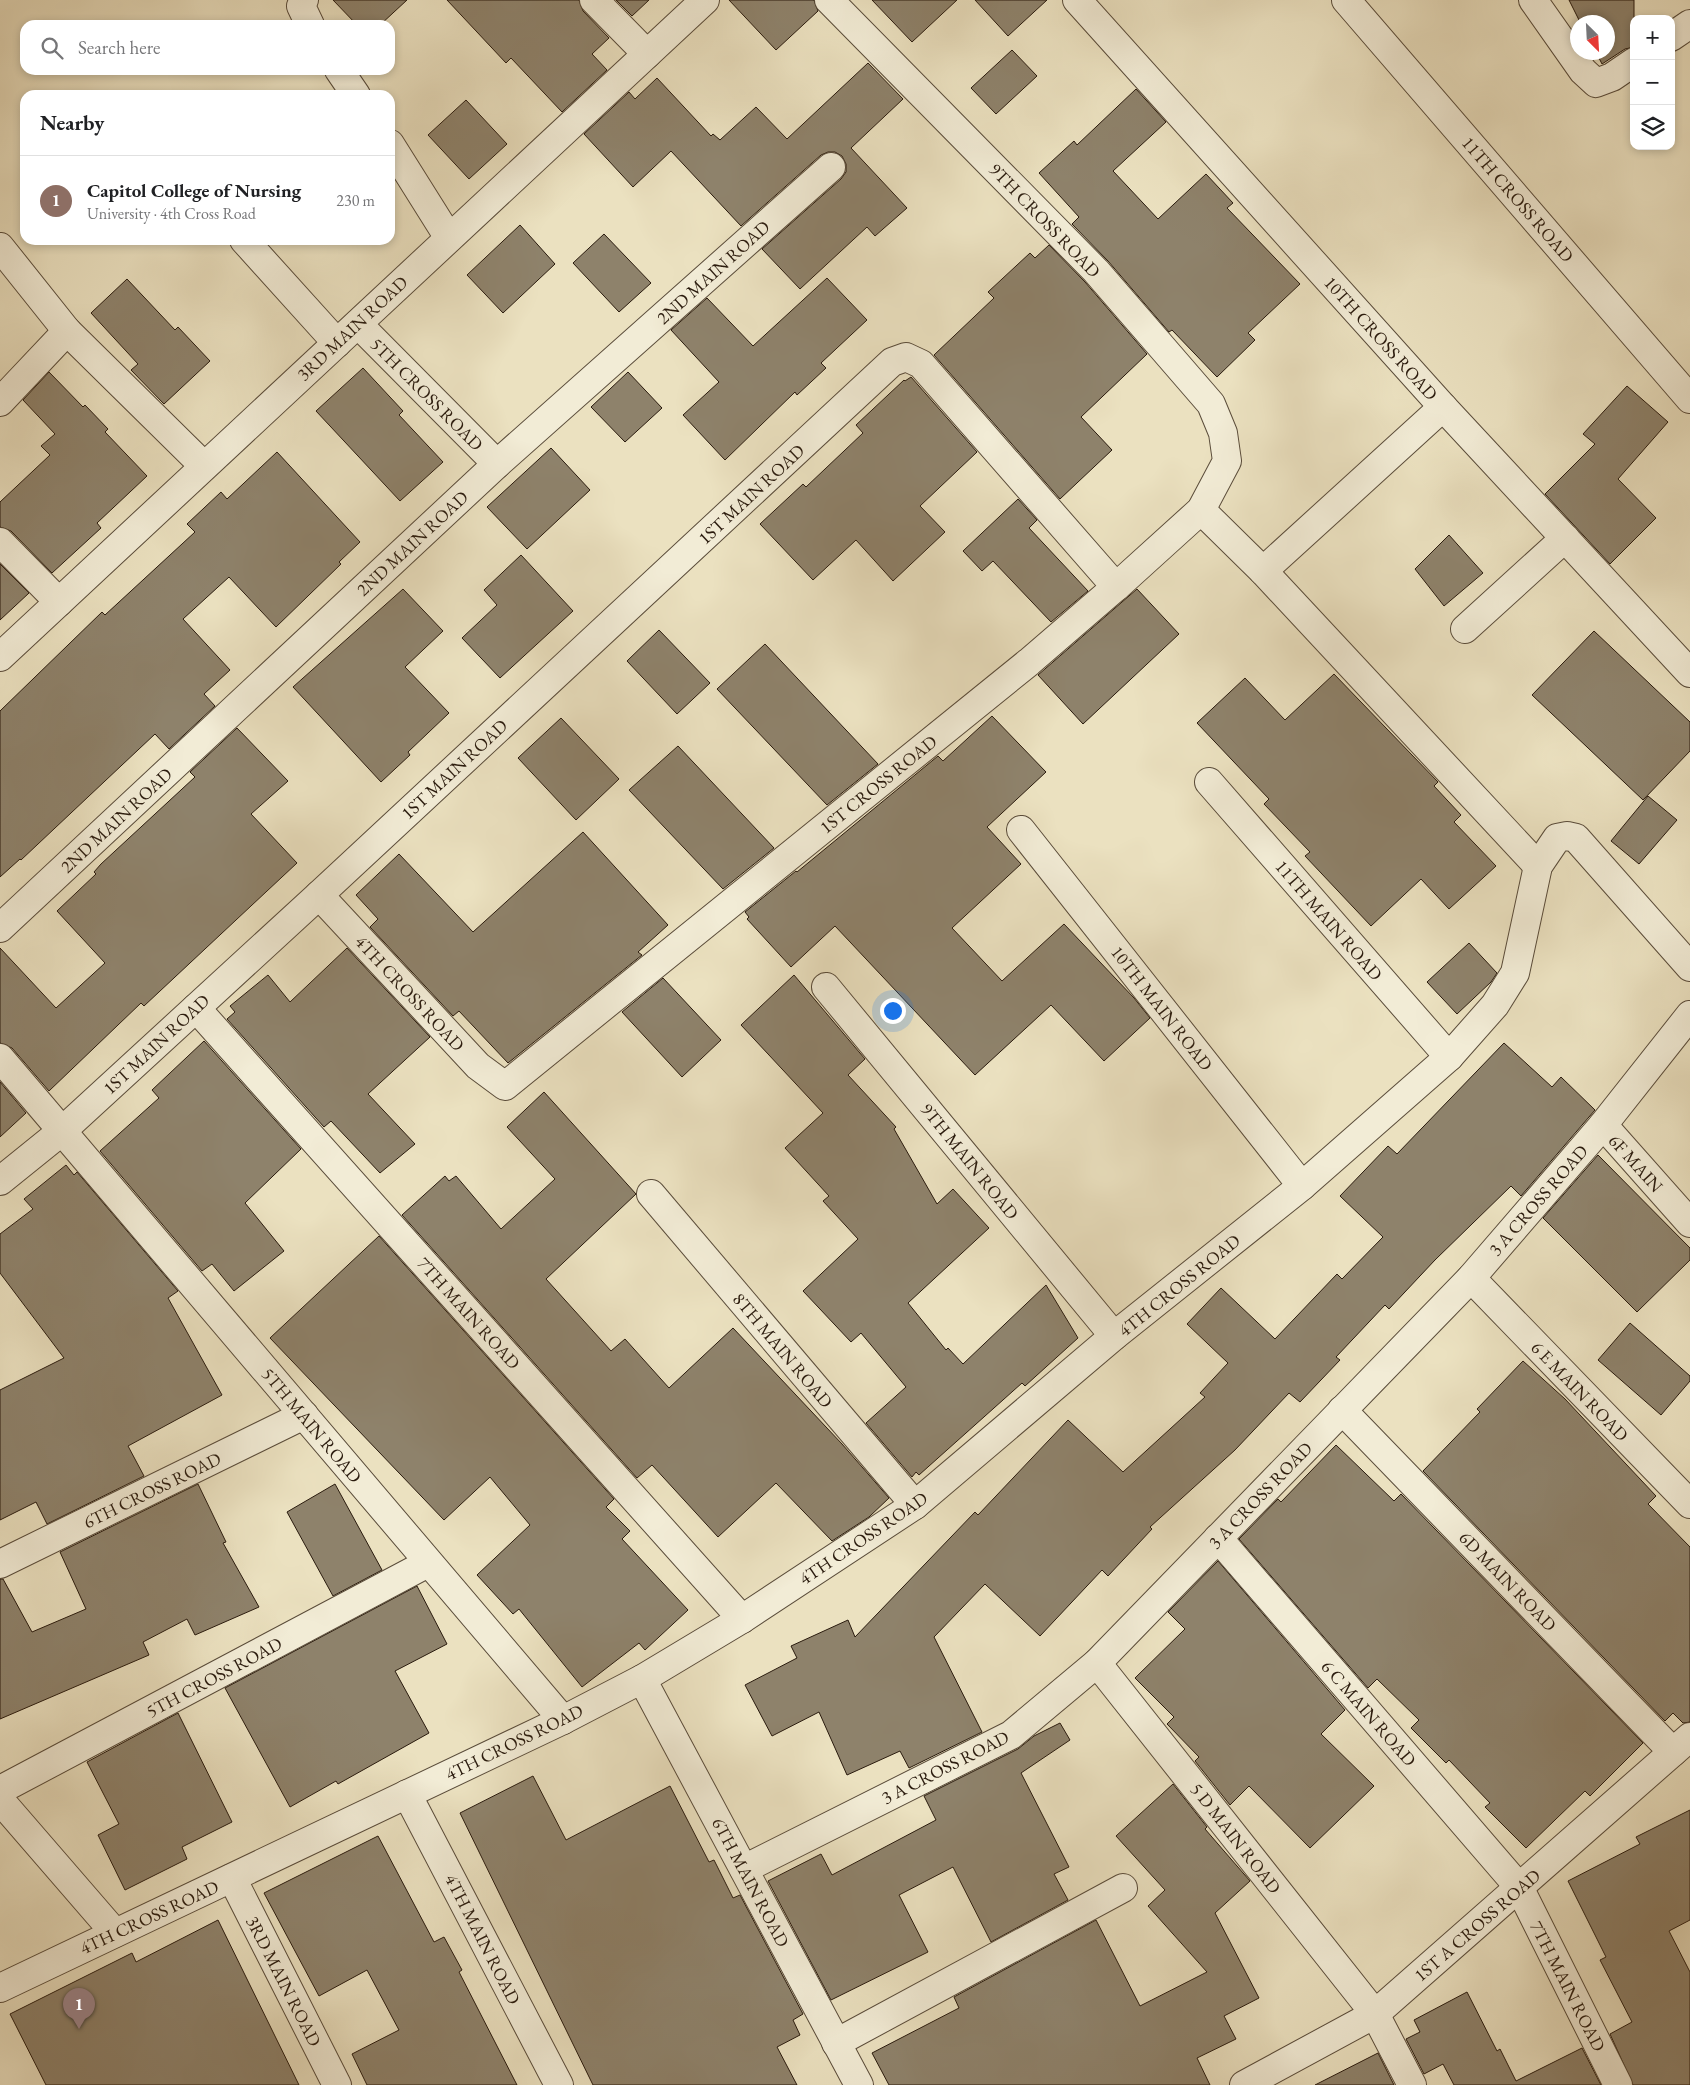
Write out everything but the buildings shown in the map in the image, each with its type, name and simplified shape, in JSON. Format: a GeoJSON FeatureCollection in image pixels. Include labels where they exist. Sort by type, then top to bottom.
{"type":"FeatureCollection","features":[{"type":"Feature","properties":{"kind":"street"},"geometry":{"type":"LineString","coordinates":[[304,0],[301,6],[308,20]]}},
{"type":"Feature","properties":{"kind":"street"},"geometry":{"type":"LineString","coordinates":[[594,0],[647,54]]}},
{"type":"Feature","properties":{"kind":"street","name":"3RD MAIN ROAD"},"geometry":{"type":"LineString","coordinates":[[0,657],[705,0]]}},
{"type":"Feature","properties":{"kind":"street","name":"9TH CROSS ROAD"},"geometry":{"type":"LineString","coordinates":[[829,0],[1096,271],[1211,404],[1223,433],[1227,461]]}},
{"type":"Feature","properties":{"kind":"street","name":"10TH CROSS ROAD"},"geometry":{"type":"LineString","coordinates":[[1077,0],[1443,407],[1690,673]]}},
{"type":"Feature","properties":{"kind":"street","name":"11TH CROSS ROAD"},"geometry":{"type":"LineString","coordinates":[[1346,0],[1690,399]]}},
{"type":"Feature","properties":{"kind":"street"},"geometry":{"type":"LineString","coordinates":[[1533,0],[1583,71],[1596,83],[1612,77],[1630,65]]}},
{"type":"Feature","properties":{"kind":"street"},"geometry":{"type":"LineString","coordinates":[[1675,34],[1690,24]]}},
{"type":"Feature","properties":{"kind":"street"},"geometry":{"type":"LineString","coordinates":[[342,75],[353,90]]}},
{"type":"Feature","properties":{"kind":"street"},"geometry":{"type":"LineString","coordinates":[[395,152],[450,238]]}},
{"type":"Feature","properties":{"kind":"street","name":"2ND MAIN ROAD"},"geometry":{"type":"LineString","coordinates":[[0,928],[497,464],[831,167]]}},
{"type":"Feature","properties":{"kind":"street"},"geometry":{"type":"LineString","coordinates":[[249,245],[337,342]]}},
{"type":"Feature","properties":{"kind":"street"},"geometry":{"type":"LineString","coordinates":[[0,247],[71,335],[204,466]]}},
{"type":"Feature","properties":{"kind":"street","name":"5TH CROSS ROAD"},"geometry":{"type":"LineString","coordinates":[[358,324],[497,464]]}},
{"type":"Feature","properties":{"kind":"street"},"geometry":{"type":"LineString","coordinates":[[0,402],[71,335]]}},
{"type":"Feature","properties":{"kind":"street","name":"1ST MAIN ROAD"},"geometry":{"type":"LineString","coordinates":[[0,1181],[62,1131],[320,895],[892,362],[906,357],[921,364],[1116,587]]}},
{"type":"Feature","properties":{"kind":"street"},"geometry":{"type":"LineString","coordinates":[[1263,572],[1443,407]]}},
{"type":"Feature","properties":{"kind":"street","name":"1ST CROSS ROAD"},"geometry":{"type":"LineString","coordinates":[[505,1086],[1029,662],[1116,587],[1201,510],[1227,461]]}},
{"type":"Feature","properties":{"kind":"street"},"geometry":{"type":"LineString","coordinates":[[1201,510],[1263,572],[1538,866],[1557,838],[1567,836],[1576,838],[1690,967]]}},
{"type":"Feature","properties":{"kind":"street"},"geometry":{"type":"LineString","coordinates":[[1465,629],[1565,538]]}},
{"type":"Feature","properties":{"kind":"street"},"geometry":{"type":"LineString","coordinates":[[0,542],[59,602]]}},
{"type":"Feature","properties":{"kind":"street","name":"11TH MAIN ROAD"},"geometry":{"type":"LineString","coordinates":[[1209,782],[1449,1057]]}},
{"type":"Feature","properties":{"kind":"street","name":"10TH MAIN ROAD"},"geometry":{"type":"LineString","coordinates":[[1021,830],[1302,1186]]}},
{"type":"Feature","properties":{"kind":"street","name":"4TH CROSS ROAD"},"geometry":{"type":"LineString","coordinates":[[0,1988],[563,1720],[642,1679],[742,1619],[915,1506],[1114,1336],[1302,1186],[1449,1057],[1495,1005],[1515,973],[1538,866]]}},
{"type":"Feature","properties":{"kind":"street","name":"4TH CROSS ROAD"},"geometry":{"type":"LineString","coordinates":[[320,895],[478,1066],[505,1086]]}},
{"type":"Feature","properties":{"kind":"street","name":"9TH MAIN ROAD"},"geometry":{"type":"LineString","coordinates":[[826,987],[1114,1336]]}},
{"type":"Feature","properties":{"kind":"street","name":"7TH MAIN ROAD"},"geometry":{"type":"LineString","coordinates":[[196,1008],[742,1619]]}},
{"type":"Feature","properties":{"kind":"street","name":"3 A CROSS ROAD"},"geometry":{"type":"LineString","coordinates":[[744,1869],[1011,1735],[1097,1663],[1471,1278],[1603,1126],[1690,1014]]}},
{"type":"Feature","properties":{"kind":"street","name":"5TH MAIN ROAD"},"geometry":{"type":"LineString","coordinates":[[0,1058],[563,1720]]}},
{"type":"Feature","properties":{"kind":"street","name":"6F MAIN"},"geometry":{"type":"LineString","coordinates":[[1603,1126],[1690,1223]]}},
{"type":"Feature","properties":{"kind":"street","name":"8TH MAIN ROAD"},"geometry":{"type":"LineString","coordinates":[[651,1194],[915,1506]]}},
{"type":"Feature","properties":{"kind":"street","name":"6 E MAIN ROAD"},"geometry":{"type":"LineString","coordinates":[[1471,1278],[1690,1504]]}},
{"type":"Feature","properties":{"kind":"street","name":"6D MAIN ROAD"},"geometry":{"type":"LineString","coordinates":[[1342,1410],[1682,1745]]}},
{"type":"Feature","properties":{"kind":"street","name":"6TH CROSS ROAD"},"geometry":{"type":"LineString","coordinates":[[0,1564],[304,1415]]}},
{"type":"Feature","properties":{"kind":"street","name":"6 C MAIN ROAD"},"geometry":{"type":"LineString","coordinates":[[1218,1538],[1519,1887]]}},
{"type":"Feature","properties":{"kind":"street","name":"5TH CROSS ROAD"},"geometry":{"type":"LineString","coordinates":[[0,1790],[428,1563]]}},
{"type":"Feature","properties":{"kind":"street","name":"5 D MAIN ROAD"},"geometry":{"type":"LineString","coordinates":[[1097,1663],[1375,2014]]}},
{"type":"Feature","properties":{"kind":"street","name":"6TH MAIN ROAD"},"geometry":{"type":"LineString","coordinates":[[642,1679],[859,2085]]}},
{"type":"Feature","properties":{"kind":"street","name":"1ST A CROSS ROAD"},"geometry":{"type":"LineString","coordinates":[[1244,2085],[1375,2014],[1682,1745]]}},
{"type":"Feature","properties":{"kind":"street","name":"4TH MAIN ROAD"},"geometry":{"type":"LineString","coordinates":[[407,1794],[558,2085]]}},
{"type":"Feature","properties":{"kind":"street"},"geometry":{"type":"LineString","coordinates":[[0,1800],[115,1933]]}},
{"type":"Feature","properties":{"kind":"street","name":"3RD MAIN ROAD"},"geometry":{"type":"LineString","coordinates":[[232,1878],[337,2085]]}},
{"type":"Feature","properties":{"kind":"street","name":"7TH MAIN ROAD"},"geometry":{"type":"LineString","coordinates":[[1519,1887],[1618,2085]]}},
{"type":"Feature","properties":{"kind":"street"},"geometry":{"type":"LineString","coordinates":[[836,2043],[1123,1888]]}},
{"type":"Feature","properties":{"kind":"street"},"geometry":{"type":"LineString","coordinates":[[1375,2014],[1412,2085]]}},
{"type":"Feature","properties":{"kind":"place","name":"Capitol College of Nursing"},"geometry":{"type":"Point","coordinates":[79,2029]}}]}
